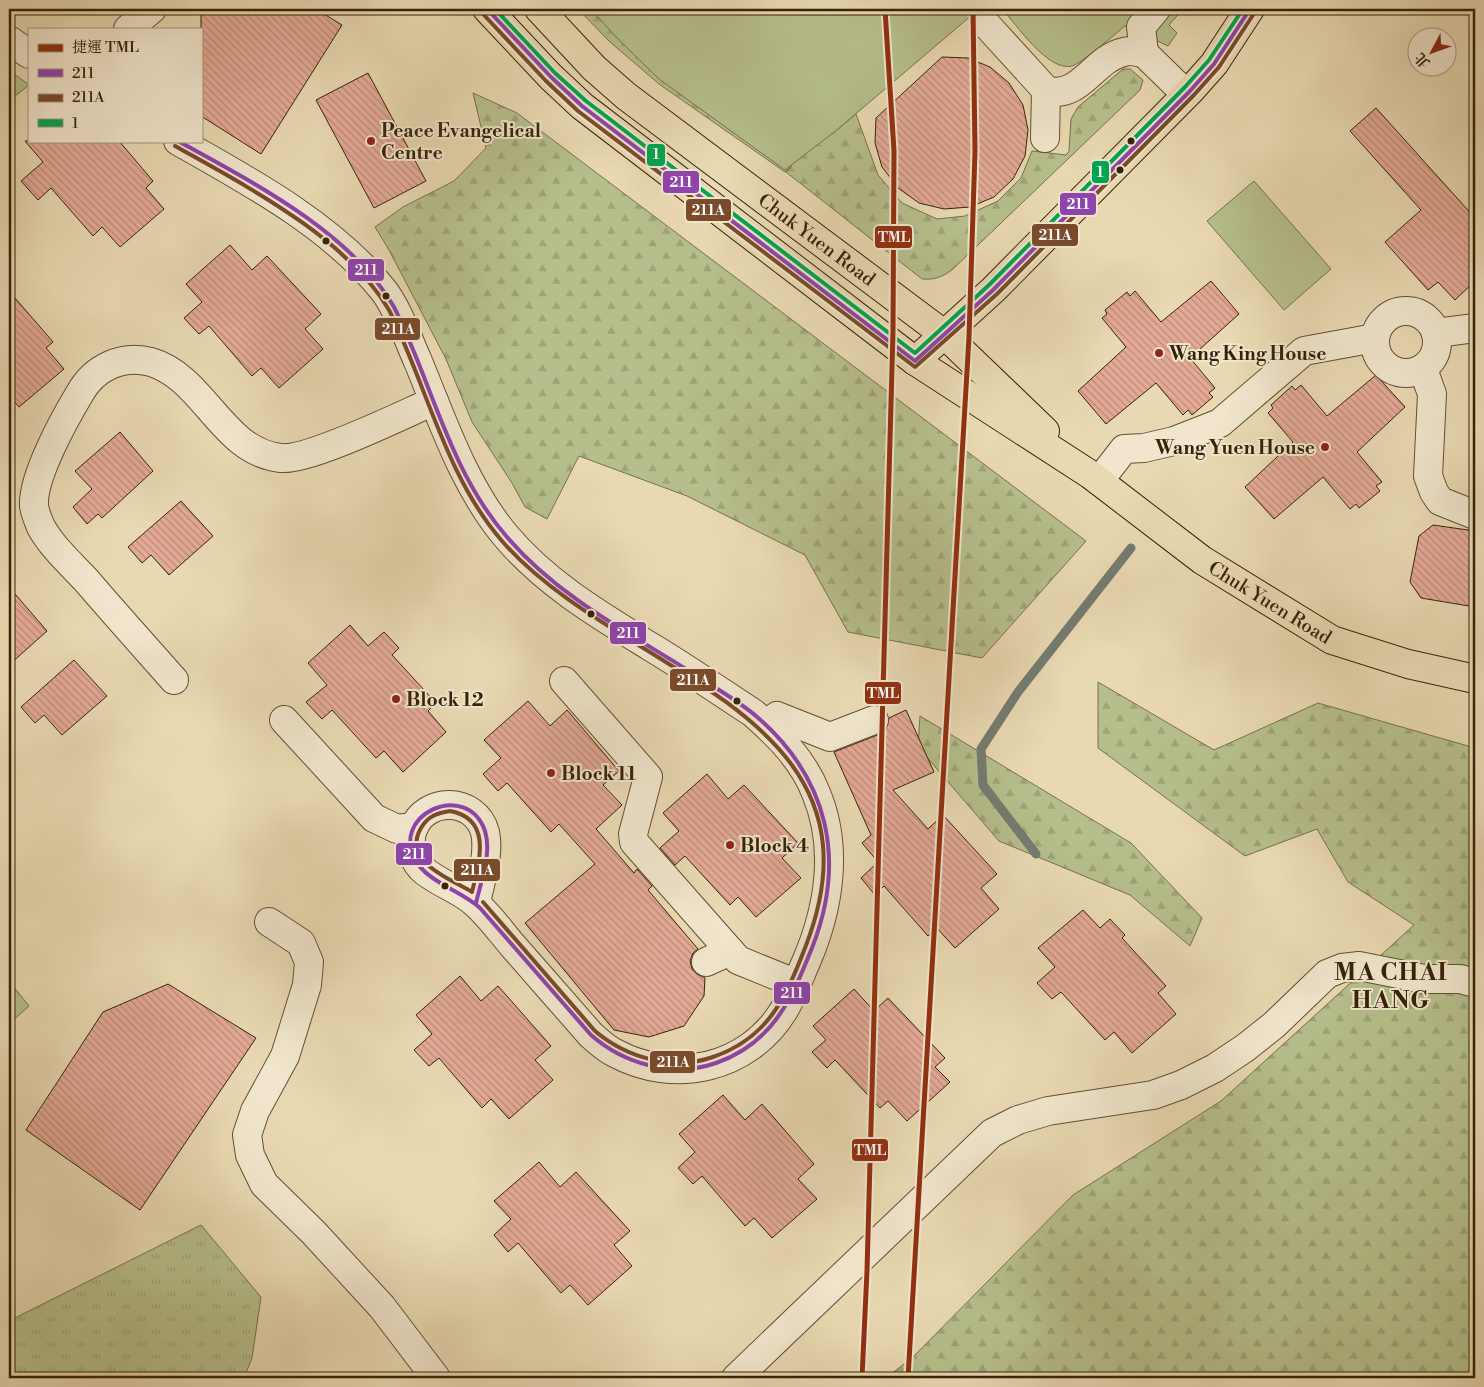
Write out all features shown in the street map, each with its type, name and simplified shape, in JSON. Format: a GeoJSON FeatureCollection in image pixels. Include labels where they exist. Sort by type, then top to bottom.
{"type":"FeatureCollection","features":[{"type":"Feature","properties":{"kind":"main road","name":"Chuk Yuen Road"},"geometry":{"type":"LineString","coordinates":[[486,9],[551,77],[582,106],[915,361],[1095,478],[1202,560],[1332,640],[1408,664],[1475,679]]}},
{"type":"Feature","properties":{"kind":"main road","name":"Chuk Yuen Road"},"geometry":{"type":"LineString","coordinates":[[539,9],[594,68],[626,96],[946,335],[1095,478]]}},
{"type":"Feature","properties":{"kind":"main road"},"geometry":{"type":"LineString","coordinates":[[915,361],[946,335],[1102,182],[1186,94],[1214,64],[1250,9]]}},
{"type":"Feature","properties":{"kind":"street"},"geometry":{"type":"LineString","coordinates":[[129,28],[152,9]]}},
{"type":"Feature","properties":{"kind":"street"},"geometry":{"type":"LineString","coordinates":[[1156,9],[1142,27],[1144,53],[1186,94]]}},
{"type":"Feature","properties":{"kind":"street"},"geometry":{"type":"LineString","coordinates":[[984,22],[1046,90],[1054,93],[1070,90],[1113,57],[1124,52],[1144,53]]}},
{"type":"Feature","properties":{"kind":"street"},"geometry":{"type":"LineString","coordinates":[[9,40],[28,53]]}},
{"type":"Feature","properties":{"kind":"street"},"geometry":{"type":"LineString","coordinates":[[1045,138],[1046,90]]}},
{"type":"Feature","properties":{"kind":"street"},"geometry":{"type":"LineString","coordinates":[[180,142],[304,218],[349,255],[385,292],[398,316],[472,486],[489,513],[523,555],[558,585],[595,612],[681,666],[767,724],[790,749],[807,774],[816,793],[827,834],[829,856],[827,896],[813,946],[784,1011],[766,1034],[734,1058],[698,1069],[668,1071],[637,1064],[613,1053],[591,1035],[476,903],[421,867],[412,850],[411,841],[414,827],[423,814],[443,804],[456,805],[468,809],[477,817],[484,830],[486,847],[476,903]]}},
{"type":"Feature","properties":{"kind":"street"},"geometry":{"type":"LineString","coordinates":[[1404,311],[1424,316],[1432,324],[1438,344],[1436,354],[1423,369],[1403,374],[1390,368],[1379,358],[1375,338],[1385,320],[1394,314],[1404,311]]}},
{"type":"Feature","properties":{"kind":"street"},"geometry":{"type":"LineString","coordinates":[[1436,333],[1475,328]]}},
{"type":"Feature","properties":{"kind":"street"},"geometry":{"type":"LineString","coordinates":[[1095,478],[1124,449],[1144,448],[1174,441],[1220,423],[1304,351],[1375,338]]}},
{"type":"Feature","properties":{"kind":"street"},"geometry":{"type":"LineString","coordinates":[[174,680],[52,542],[36,515],[36,491],[41,471],[74,404],[92,377],[102,368],[126,360],[138,360],[162,366],[185,383],[245,444],[270,456],[282,458],[306,455],[434,401]]}},
{"type":"Feature","properties":{"kind":"street"},"geometry":{"type":"LineString","coordinates":[[1423,369],[1432,394],[1428,476],[1440,501],[1475,515]]}},
{"type":"Feature","properties":{"kind":"street"},"geometry":{"type":"LineString","coordinates":[[1304,622],[1329,650],[1338,655],[1417,678],[1475,684]]}},
{"type":"Feature","properties":{"kind":"street"},"geometry":{"type":"LineString","coordinates":[[564,681],[648,777],[632,838],[636,859],[738,960],[797,984]]}},
{"type":"Feature","properties":{"kind":"street"},"geometry":{"type":"LineString","coordinates":[[767,724],[777,716],[830,737],[874,720]]}},
{"type":"Feature","properties":{"kind":"street"},"geometry":{"type":"LineString","coordinates":[[284,720],[374,818],[397,829],[414,827]]}},
{"type":"Feature","properties":{"kind":"street"},"geometry":{"type":"LineString","coordinates":[[269,922],[301,943],[309,962],[307,985],[294,1033],[285,1056],[255,1111],[247,1135],[250,1156],[264,1184],[314,1233],[382,1307],[436,1378]]}},
{"type":"Feature","properties":{"kind":"street"},"geometry":{"type":"LineString","coordinates":[[706,962],[730,951]]}},
{"type":"Feature","properties":{"kind":"street"},"geometry":{"type":"LineString","coordinates":[[736,1378],[992,1133],[1018,1120],[1048,1111],[1153,1095],[1182,1085],[1215,1068],[1245,1048],[1274,1025],[1327,974],[1342,968],[1359,966],[1424,979],[1460,979],[1475,983]]}},
{"type":"Feature","properties":{"kind":"green space"},"geometry":{"type":"Polygon","coordinates":[[[578,9],[693,9],[838,129],[856,114],[878,175],[902,203],[937,219],[965,216],[998,201],[1021,178],[1032,151],[1066,155],[1069,151],[1071,119],[1078,107],[1123,69],[1130,69],[1143,80],[1140,90],[953,269],[939,277],[922,279],[786,172],[792,166],[785,172],[659,84],[610,42],[578,9]]]}},
{"type":"Feature","properties":{"kind":"green space"},"geometry":{"type":"Polygon","coordinates":[[[591,9],[979,9],[838,129],[785,170],[659,79],[615,36],[591,9]]]}},
{"type":"Feature","properties":{"kind":"green space"},"geometry":{"type":"Polygon","coordinates":[[[1002,9],[1183,9],[1169,25],[1177,33],[1168,46],[1125,26],[1077,64],[1063,66],[1043,55],[1024,36],[1002,9]]]}},
{"type":"Feature","properties":{"kind":"green space"},"geometry":{"type":"Polygon","coordinates":[[[9,70],[28,86],[9,101],[9,70]]]}},
{"type":"Feature","properties":{"kind":"green space"},"geometry":{"type":"Polygon","coordinates":[[[473,93],[517,113],[1086,541],[982,658],[848,632],[805,555],[687,496],[579,456],[547,519],[525,507],[512,483],[472,422],[446,359],[375,227],[403,207],[454,181],[486,148],[473,93]]]}},
{"type":"Feature","properties":{"kind":"green space"},"geometry":{"type":"Polygon","coordinates":[[[1254,181],[1331,269],[1284,310],[1207,221],[1254,181]]]}},
{"type":"Feature","properties":{"kind":"green space"},"geometry":{"type":"Polygon","coordinates":[[[1098,682],[1214,750],[1318,703],[1475,748],[1475,1378],[886,1378],[913,1357],[1073,1195],[1221,1101],[1414,925],[1348,882],[1317,829],[1245,856],[1098,748],[1098,682]]]}},
{"type":"Feature","properties":{"kind":"green space"},"geometry":{"type":"Polygon","coordinates":[[[920,716],[1131,843],[1202,918],[1190,946],[1130,895],[999,841],[918,747],[920,716]]]}},
{"type":"Feature","properties":{"kind":"green space"},"geometry":{"type":"Polygon","coordinates":[[[9,981],[29,1006],[9,1024],[9,981]]]}},
{"type":"Feature","properties":{"kind":"green space"},"geometry":{"type":"Polygon","coordinates":[[[201,1225],[261,1297],[252,1358],[244,1378],[9,1378],[9,1321],[201,1225]]]}},
{"type":"Feature","properties":{"kind":"building"},"geometry":{"type":"Polygon","coordinates":[[[201,9],[316,9],[342,25],[261,154],[202,117],[201,9]]]}},
{"type":"Feature","properties":{"kind":"building"},"geometry":{"type":"Polygon","coordinates":[[[942,57],[968,58],[990,67],[1009,83],[1023,105],[1028,130],[1025,156],[1013,179],[994,197],[970,207],[944,209],[919,203],[898,188],[882,167],[875,143],[876,118],[942,57]]]}},
{"type":"Feature","properties":{"kind":"building","name":"Peace Evangelical Centre"},"geometry":{"type":"Polygon","coordinates":[[[368,73],[426,181],[374,208],[316,100],[368,73]]]}},
{"type":"Feature","properties":{"kind":"building"},"geometry":{"type":"Polygon","coordinates":[[[1376,108],[1475,218],[1475,281],[1455,300],[1438,282],[1428,290],[1385,242],[1421,210],[1350,131],[1376,108]]]}},
{"type":"Feature","properties":{"kind":"building"},"geometry":{"type":"Polygon","coordinates":[[[25,141],[120,142],[153,181],[146,188],[164,209],[120,247],[102,227],[93,236],[51,188],[38,200],[21,181],[43,162],[25,141]]]}},
{"type":"Feature","properties":{"kind":"building"},"geometry":{"type":"Polygon","coordinates":[[[230,245],[252,270],[267,256],[321,314],[305,329],[323,349],[279,388],[261,368],[252,376],[209,326],[199,334],[184,318],[202,302],[186,284],[230,245]]]}},
{"type":"Feature","properties":{"kind":"building","name":"Wang King House"},"geometry":{"type":"Polygon","coordinates":[[[1211,281],[1239,314],[1190,358],[1215,388],[1209,393],[1213,397],[1192,415],[1188,410],[1183,415],[1156,383],[1106,424],[1078,391],[1126,347],[1102,318],[1107,314],[1105,310],[1127,292],[1130,296],[1135,291],[1161,322],[1211,281]]]}},
{"type":"Feature","properties":{"kind":"building"},"geometry":{"type":"Polygon","coordinates":[[[9,291],[53,342],[46,348],[64,369],[19,407],[9,395],[9,291]]]}},
{"type":"Feature","properties":{"kind":"building","name":"Wang Yuen House"},"geometry":{"type":"Polygon","coordinates":[[[1376,375],[1405,407],[1357,452],[1382,482],[1376,486],[1380,491],[1359,508],[1356,504],[1350,509],[1323,477],[1274,519],[1245,487],[1293,442],[1268,413],[1273,408],[1271,405],[1292,386],[1295,390],[1301,385],[1327,416],[1376,375]]]}},
{"type":"Feature","properties":{"kind":"building"},"geometry":{"type":"Polygon","coordinates":[[[120,432],[153,471],[102,518],[98,514],[87,524],[73,507],[92,489],[75,471],[120,432]]]}},
{"type":"Feature","properties":{"kind":"building"},"geometry":{"type":"Polygon","coordinates":[[[181,501],[213,536],[169,575],[151,555],[142,563],[128,547],[181,501]]]}},
{"type":"Feature","properties":{"kind":"building"},"geometry":{"type":"Polygon","coordinates":[[[1433,525],[1475,531],[1475,607],[1421,598],[1410,582],[1419,536],[1433,525]]]}},
{"type":"Feature","properties":{"kind":"building"},"geometry":{"type":"Polygon","coordinates":[[[9,587],[47,631],[9,665],[9,587]]]}},
{"type":"Feature","properties":{"kind":"building","name":"Block 12"},"geometry":{"type":"Polygon","coordinates":[[[350,625],[368,646],[384,632],[399,648],[392,655],[436,703],[428,711],[446,732],[403,772],[384,751],[376,758],[332,710],[322,719],[306,702],[327,685],[308,663],[350,625]]]}},
{"type":"Feature","properties":{"kind":"building"},"geometry":{"type":"Polygon","coordinates":[[[74,660],[107,696],[62,735],[44,715],[35,723],[21,707],[74,660]]]}},
{"type":"Feature","properties":{"kind":"building"},"geometry":{"type":"Polygon","coordinates":[[[528,701],[550,726],[567,710],[619,771],[603,785],[622,805],[596,829],[634,873],[637,869],[652,886],[648,890],[698,949],[693,953],[690,961],[692,969],[705,978],[704,996],[684,1026],[649,1037],[614,1030],[525,923],[595,864],[559,824],[551,832],[507,783],[498,791],[483,774],[501,758],[484,740],[528,701]]]}},
{"type":"Feature","properties":{"kind":"building"},"geometry":{"type":"Polygon","coordinates":[[[906,710],[934,772],[893,790],[928,829],[943,815],[997,874],[981,888],[999,909],[955,948],[937,928],[928,936],[884,886],[875,895],[861,878],[878,862],[862,843],[871,835],[834,752],[880,734],[886,729],[889,718],[906,710]]]}},
{"type":"Feature","properties":{"kind":"building","name":"Block 4"},"geometry":{"type":"Polygon","coordinates":[[[707,774],[728,799],[744,785],[798,843],[782,858],[801,878],[756,917],[738,897],[730,905],[685,856],[675,865],[660,848],[679,831],[663,813],[707,774]]]}},
{"type":"Feature","properties":{"kind":"building"},"geometry":{"type":"Polygon","coordinates":[[[1083,910],[1100,928],[1110,919],[1125,935],[1122,938],[1166,986],[1158,993],[1176,1014],[1132,1053],[1114,1032],[1105,1040],[1061,992],[1052,999],[1037,983],[1055,967],[1038,948],[1083,910]]]}},
{"type":"Feature","properties":{"kind":"building"},"geometry":{"type":"Polygon","coordinates":[[[460,976],[481,1001],[498,986],[551,1046],[535,1060],[553,1080],[509,1119],[491,1099],[482,1108],[439,1058],[429,1066],[414,1050],[432,1034],[416,1015],[460,976]]]}},
{"type":"Feature","properties":{"kind":"building"},"geometry":{"type":"Polygon","coordinates":[[[168,984],[256,1038],[140,1210],[26,1130],[103,1012],[168,984]]]}},
{"type":"Feature","properties":{"kind":"building"},"geometry":{"type":"Polygon","coordinates":[[[854,989],[874,1011],[888,998],[945,1058],[935,1067],[950,1082],[907,1121],[888,1101],[880,1108],[835,1060],[827,1068],[812,1052],[826,1040],[813,1026],[854,989]]]}},
{"type":"Feature","properties":{"kind":"building"},"geometry":{"type":"Polygon","coordinates":[[[723,1095],[745,1120],[762,1104],[814,1164],[798,1179],[817,1199],[772,1238],[754,1218],[745,1226],[702,1176],[693,1184],[678,1168],[695,1152],[679,1134],[723,1095]]]}},
{"type":"Feature","properties":{"kind":"building"},"geometry":{"type":"Polygon","coordinates":[[[539,1162],[560,1187],[576,1172],[630,1231],[614,1245],[632,1266],[588,1305],[570,1285],[561,1293],[518,1243],[508,1252],[494,1235],[511,1219],[494,1201],[539,1162]]]}},
{"type":"Feature","properties":{"kind":"waterway"},"geometry":{"type":"LineString","coordinates":[[1036,854],[983,785],[981,749],[1018,692],[1131,548]]}},
{"type":"Feature","properties":{"kind":"metro line","name":"TML"},"geometry":{"type":"LineString","coordinates":[[862,1378],[867,1271],[893,331],[894,151],[885,9]]}},
{"type":"Feature","properties":{"kind":"metro line","name":"TML"},"geometry":{"type":"LineString","coordinates":[[908,1378],[969,337],[975,151],[973,9]]}},
{"type":"Feature","properties":{"kind":"transit line","name":"211"},"geometry":{"type":"LineString","coordinates":[[487,9],[551,77],[582,106],[915,361],[993,290],[1190,91],[1214,64],[1250,9]]}},
{"type":"Feature","properties":{"kind":"transit line","name":"1"},"geometry":{"type":"LineString","coordinates":[[495,9],[555,73],[586,101],[915,353],[989,285],[1185,87],[1209,60],[1243,9]]}},
{"type":"Feature","properties":{"kind":"transit line","name":"211A"},"geometry":{"type":"LineString","coordinates":[[482,13],[546,81],[578,111],[915,367],[997,294],[1194,95],[1219,67],[1255,12]]}},
{"type":"Feature","properties":{"kind":"transit line","name":"211"},"geometry":{"type":"LineString","coordinates":[[180,142],[298,211],[353,255],[375,280],[394,307],[456,456],[487,512],[507,537],[551,580],[575,599],[731,698],[756,716],[781,740],[800,766],[815,793],[824,822],[829,852],[828,883],[823,915],[812,948],[796,985],[778,1018],[752,1044],[716,1063],[700,1067],[683,1069],[650,1066],[618,1054],[591,1035],[480,908],[431,877],[418,864],[411,847],[412,831],[420,818],[432,810],[447,805],[462,807],[476,815],[485,831],[487,858],[476,903]]}},
{"type":"Feature","properties":{"kind":"transit line","name":"211A"},"geometry":{"type":"LineString","coordinates":[[175,146],[263,196],[322,237],[348,260],[371,284],[389,310],[451,459],[482,515],[502,541],[552,588],[732,707],[781,751],[813,804],[823,868],[805,948],[790,984],[772,1015],[748,1039],[732,1049],[713,1057],[682,1063],[667,1062],[636,1055],[608,1040],[595,1031],[483,902]]}},
{"type":"Feature","properties":{"kind":"transit line","name":"211A"},"geometry":{"type":"LineString","coordinates":[[450,811],[464,816],[473,823],[478,832],[480,843],[478,868],[472,892],[431,868],[418,851],[417,840],[424,824],[433,816],[450,811]]}},
{"type":"Feature","properties":{"kind":"place","name":"Peace Evangelical Centre"},"geometry":{"type":"Point","coordinates":[371,141]}},
{"type":"Feature","properties":{"kind":"place","name":"Wang King House"},"geometry":{"type":"Point","coordinates":[1159,353]}},
{"type":"Feature","properties":{"kind":"place","name":"Wang Yuen House"},"geometry":{"type":"Point","coordinates":[1325,447]}},
{"type":"Feature","properties":{"kind":"place","name":"Block 12"},"geometry":{"type":"Point","coordinates":[396,699]}},
{"type":"Feature","properties":{"kind":"place","name":"Block 11"},"geometry":{"type":"Point","coordinates":[551,773]}},
{"type":"Feature","properties":{"kind":"place","name":"Block 4"},"geometry":{"type":"Point","coordinates":[730,845]}},
{"type":"Feature","properties":{"kind":"district","name":"MA CHAI HANG"},"geometry":{"type":"Point","coordinates":[1391,986]}}]}
